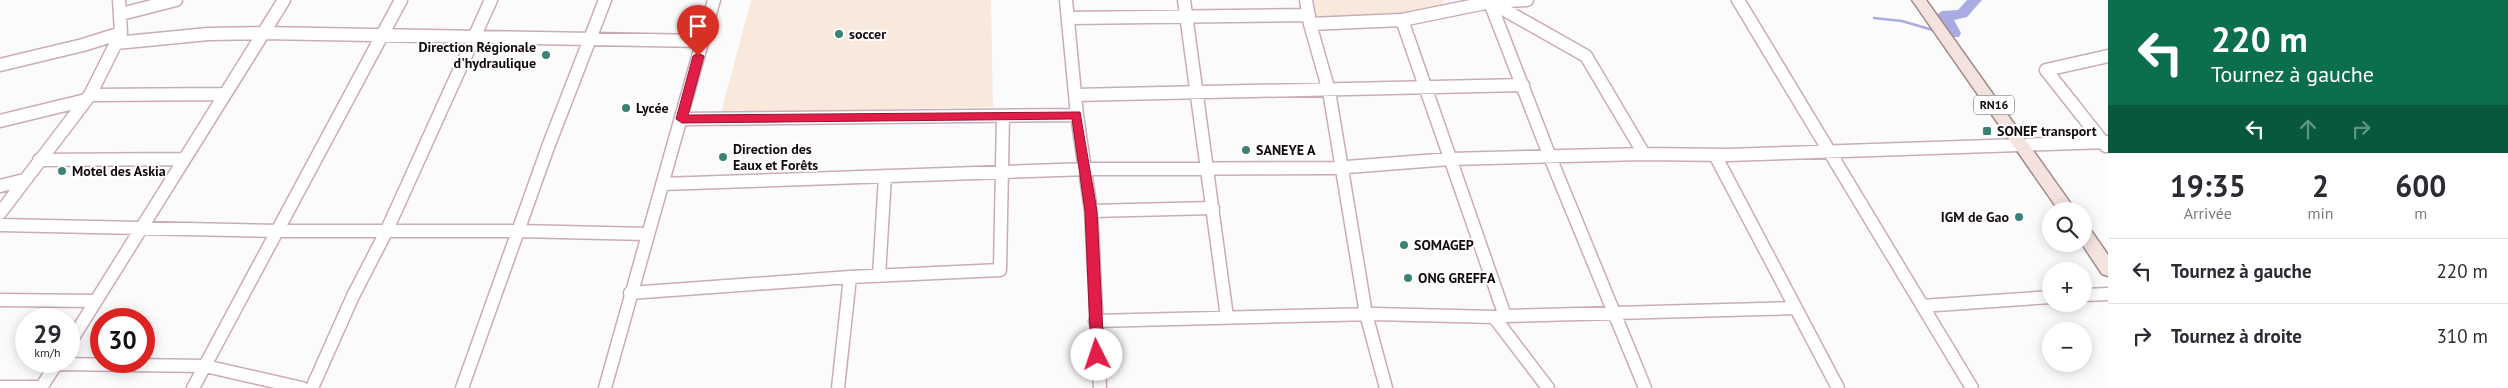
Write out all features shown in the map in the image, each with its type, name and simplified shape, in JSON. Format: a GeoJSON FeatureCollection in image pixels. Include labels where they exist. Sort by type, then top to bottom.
{"type":"FeatureCollection","features":[{"type":"Feature","properties":{"kind":"main road","name":"RN16"},"geometry":{"type":"LineString","coordinates":[[1919,0],[2062,202]]}},
{"type":"Feature","properties":{"kind":"main road"},"geometry":{"type":"LineString","coordinates":[[2092,246],[2108,269]]}},
{"type":"Feature","properties":{"kind":"street"},"geometry":{"type":"LineString","coordinates":[[0,213],[88,97],[118,38],[121,14],[119,0]]}},
{"type":"Feature","properties":{"kind":"street"},"geometry":{"type":"LineString","coordinates":[[121,14],[176,0]]}},
{"type":"Feature","properties":{"kind":"street"},"geometry":{"type":"LineString","coordinates":[[80,326],[284,0]]}},
{"type":"Feature","properties":{"kind":"street"},"geometry":{"type":"LineString","coordinates":[[193,388],[401,0]]}},
{"type":"Feature","properties":{"kind":"street"},"geometry":{"type":"LineString","coordinates":[[312,388],[353,296],[386,232],[491,0]]}},
{"type":"Feature","properties":{"kind":"street"},"geometry":{"type":"LineString","coordinates":[[462,388],[605,0]]}},
{"type":"Feature","properties":{"kind":"street"},"geometry":{"type":"LineString","coordinates":[[605,388],[630,293],[682,119],[714,0]]}},
{"type":"Feature","properties":{"kind":"street"},"geometry":{"type":"LineString","coordinates":[[1066,0],[1077,115],[1091,211],[1095,322],[1100,388]]}},
{"type":"Feature","properties":{"kind":"street"},"geometry":{"type":"LineString","coordinates":[[1184,0],[1227,317]]}},
{"type":"Feature","properties":{"kind":"street"},"geometry":{"type":"LineString","coordinates":[[1306,0],[1309,20],[1328,91],[1366,314],[1386,388]]}},
{"type":"Feature","properties":{"kind":"street"},"geometry":{"type":"LineString","coordinates":[[1068,18],[1186,16],[1309,20],[1402,20],[1489,1],[1527,0]]}},
{"type":"Feature","properties":{"kind":"street"},"geometry":{"type":"LineString","coordinates":[[1738,0],[1972,388]]}},
{"type":"Feature","properties":{"kind":"street"},"geometry":{"type":"LineString","coordinates":[[1489,1],[1550,157],[1616,313],[1645,388]]}},
{"type":"Feature","properties":{"kind":"street"},"geometry":{"type":"LineString","coordinates":[[1489,1],[1586,56],[1644,154]]}},
{"type":"Feature","properties":{"kind":"street"},"geometry":{"type":"LineString","coordinates":[[1402,20],[1450,160],[1500,316],[1548,388]]}},
{"type":"Feature","properties":{"kind":"street"},"geometry":{"type":"LineString","coordinates":[[0,65],[118,38],[208,34],[263,33],[702,41]]}},
{"type":"Feature","properties":{"kind":"street"},"geometry":{"type":"LineString","coordinates":[[2106,144],[2046,70],[2108,56]]}},
{"type":"Feature","properties":{"kind":"street"},"geometry":{"type":"LineString","coordinates":[[1075,95],[1328,91],[1523,85]]}},
{"type":"Feature","properties":{"kind":"street"},"geometry":{"type":"LineString","coordinates":[[0,121],[88,97],[225,94]]}},
{"type":"Feature","properties":{"kind":"street"},"geometry":{"type":"LineString","coordinates":[[682,119],[1077,115]]}},
{"type":"Feature","properties":{"kind":"street"},"geometry":{"type":"LineString","coordinates":[[630,293],[850,277],[1000,270],[1003,116]]}},
{"type":"Feature","properties":{"kind":"street"},"geometry":{"type":"LineString","coordinates":[[662,184],[1002,172],[1207,167],[1340,167],[1450,160],[1644,154],[1715,155],[2106,144]]}},
{"type":"Feature","properties":{"kind":"street"},"geometry":{"type":"LineString","coordinates":[[1715,155],[1794,308],[1838,388]]}},
{"type":"Feature","properties":{"kind":"street"},"geometry":{"type":"LineString","coordinates":[[39,160],[184,159]]}},
{"type":"Feature","properties":{"kind":"street"},"geometry":{"type":"LineString","coordinates":[[880,276],[885,176]]}},
{"type":"Feature","properties":{"kind":"street"},"geometry":{"type":"LineString","coordinates":[[0,186],[24,180]]}},
{"type":"Feature","properties":{"kind":"street"},"geometry":{"type":"LineString","coordinates":[[1091,211],[1212,208]]}},
{"type":"Feature","properties":{"kind":"street"},"geometry":{"type":"LineString","coordinates":[[0,226],[278,231],[520,231],[647,234]]}},
{"type":"Feature","properties":{"kind":"street"},"geometry":{"type":"LineString","coordinates":[[838,388],[850,277]]}},
{"type":"Feature","properties":{"kind":"street"},"geometry":{"type":"LineString","coordinates":[[2092,295],[2108,294]]}},
{"type":"Feature","properties":{"kind":"street"},"geometry":{"type":"LineString","coordinates":[[1922,306],[2042,298]]}},
{"type":"Feature","properties":{"kind":"street"},"geometry":{"type":"LineString","coordinates":[[0,300],[96,301]]}},
{"type":"Feature","properties":{"kind":"street"},"geometry":{"type":"LineString","coordinates":[[1095,322],[1366,314],[1500,316],[1794,308]]}},
{"type":"Feature","properties":{"kind":"street"},"geometry":{"type":"LineString","coordinates":[[80,363],[205,366],[302,388]]}},
{"type":"Feature","properties":{"kind":"street"},"geometry":{"type":"LineString","coordinates":[[0,387],[42,388],[51,373]]}},
{"type":"Feature","properties":{"kind":"shaded area"},"geometry":{"type":"Polygon","coordinates":[[[751,0],[991,0],[993,107],[721,113],[751,0]]]}},
{"type":"Feature","properties":{"kind":"shaded area"},"geometry":{"type":"Polygon","coordinates":[[[1311,0],[1445,0],[1438,8],[1402,16],[1315,21],[1311,0]]]}},
{"type":"Feature","properties":{"kind":"waterway"},"geometry":{"type":"LineString","coordinates":[[1954,33],[1951,25],[1942,16],[1962,14],[1975,0]]}},
{"type":"Feature","properties":{"kind":"waterway"},"geometry":{"type":"LineString","coordinates":[[1874,18],[1902,21],[1936,31]]}},
{"type":"Feature","properties":{"kind":"place","name":"soccer"},"geometry":{"type":"Point","coordinates":[839,34]}},
{"type":"Feature","properties":{"kind":"place","name":"Direction Régionale d'hydraulique"},"geometry":{"type":"Point","coordinates":[546,55]}},
{"type":"Feature","properties":{"kind":"place","name":"Lycée"},"geometry":{"type":"Point","coordinates":[626,108]}},
{"type":"Feature","properties":{"kind":"place","name":"SONEF transport"},"geometry":{"type":"Point","coordinates":[1987,131]}},
{"type":"Feature","properties":{"kind":"place","name":"SANEYE A"},"geometry":{"type":"Point","coordinates":[1246,150]}},
{"type":"Feature","properties":{"kind":"place","name":"Direction des Eaux et Forêts"},"geometry":{"type":"Point","coordinates":[723,157]}},
{"type":"Feature","properties":{"kind":"place","name":"Motel des Askia"},"geometry":{"type":"Point","coordinates":[62,171]}},
{"type":"Feature","properties":{"kind":"place","name":"IGM de Gao"},"geometry":{"type":"Point","coordinates":[2019,217]}},
{"type":"Feature","properties":{"kind":"place","name":"SOMAGEP"},"geometry":{"type":"Point","coordinates":[1404,245]}},
{"type":"Feature","properties":{"kind":"place","name":"ONG GREFFA"},"geometry":{"type":"Point","coordinates":[1408,278]}},
{"type":"Feature","properties":{"kind":"route"},"geometry":{"type":"LineString","coordinates":[[698,56],[682,119],[1077,115],[1091,211],[1097,355]]}}]}
